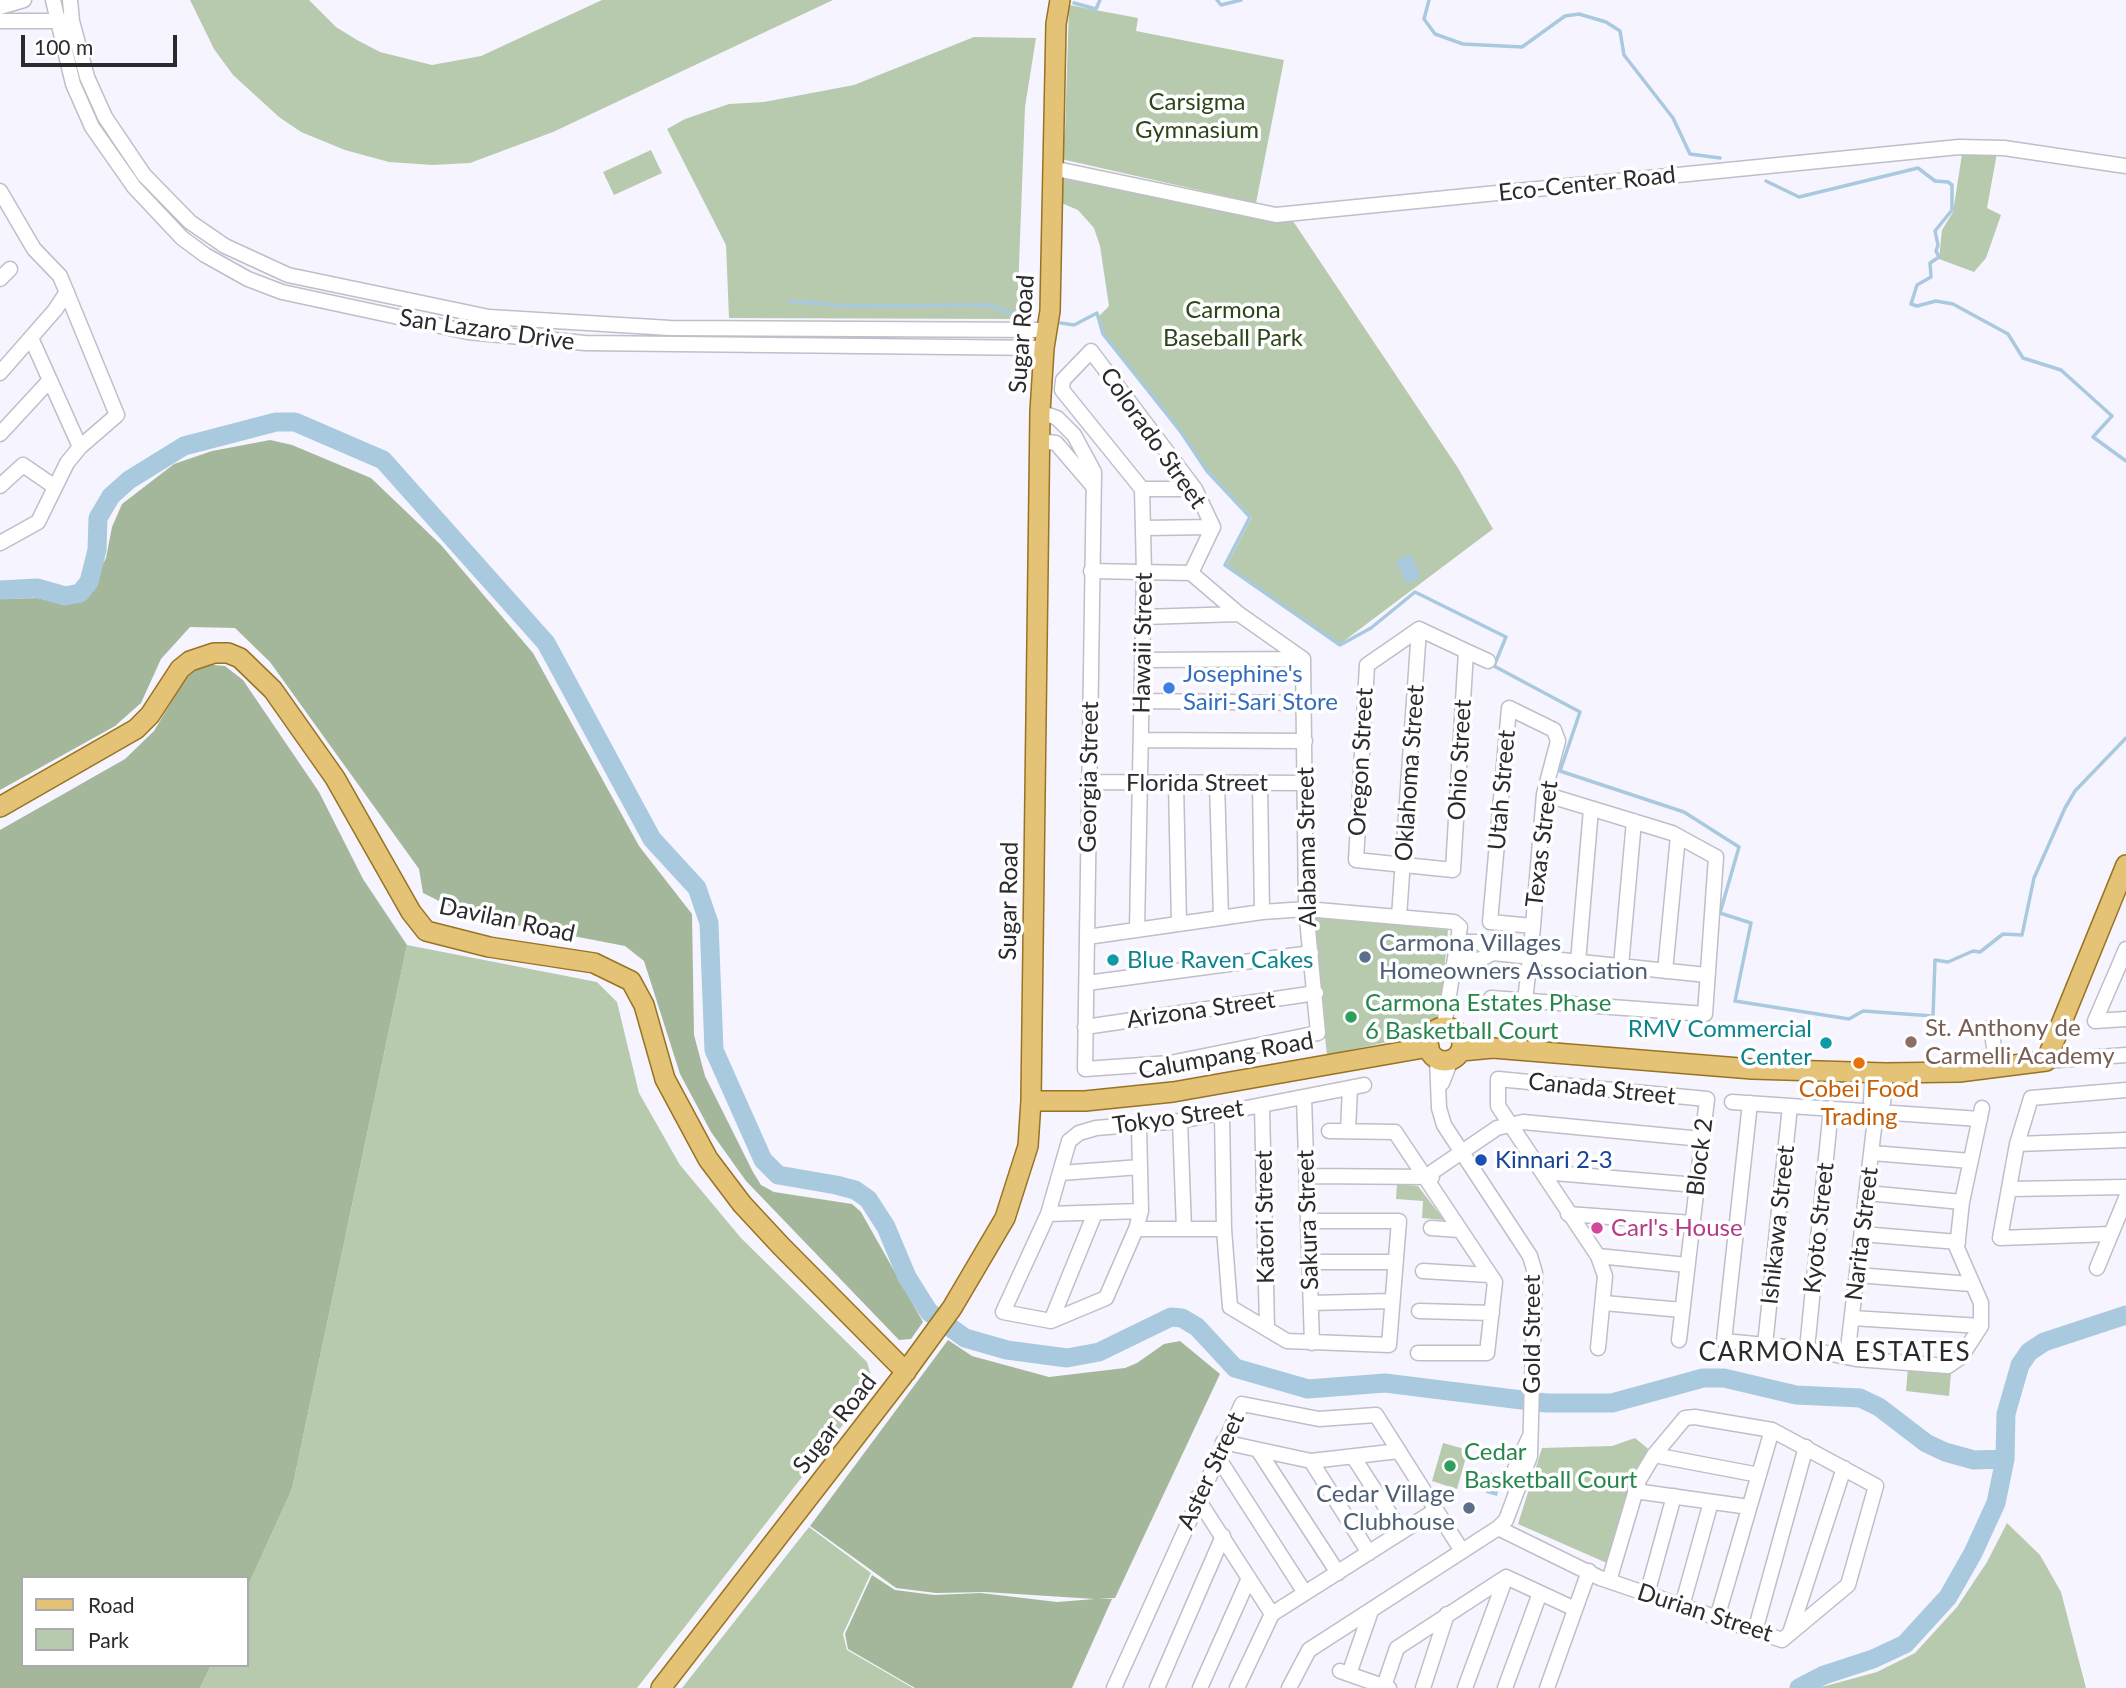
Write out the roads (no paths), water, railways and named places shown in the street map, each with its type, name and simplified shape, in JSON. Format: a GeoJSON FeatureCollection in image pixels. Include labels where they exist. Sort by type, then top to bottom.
{"type":"FeatureCollection","features":[{"type":"Feature","properties":{"kind":"main road","name":"Sugar Road"},"geometry":{"type":"LineString","coordinates":[[661,1688],[906,1372],[952,1308],[1005,1218],[1028,1146],[1031,1101],[1040,412],[1045,339],[1050,311],[1056,24],[1060,0]]}},
{"type":"Feature","properties":{"kind":"main road","name":"Davilan Road"},"geometry":{"type":"LineString","coordinates":[[0,807],[136,729],[150,715],[180,669],[190,661],[214,653],[228,653],[240,658],[273,690],[335,778],[411,912],[426,931],[489,947],[594,963],[610,968],[631,981],[644,1005],[670,1092],[708,1159],[742,1204],[781,1246],[906,1372]]}},
{"type":"Feature","properties":{"kind":"main road"},"geometry":{"type":"LineString","coordinates":[[2046,1061],[2126,865]]}},
{"type":"Feature","properties":{"kind":"main road","name":"Calumpang Road"},"geometry":{"type":"LineString","coordinates":[[1031,1101],[1085,1101],[1163,1094],[1448,1045],[1752,1069],[1880,1073],[1997,1067],[2046,1061]]}},
{"type":"Feature","properties":{"kind":"street"},"geometry":{"type":"LineString","coordinates":[[0,7],[24,0]]}},
{"type":"Feature","properties":{"kind":"street","name":"San Lazaro Drive"},"geometry":{"type":"LineString","coordinates":[[53,0],[73,84],[92,127],[114,162],[182,238],[248,279],[282,292],[468,332],[585,343],[1045,339]]}},
{"type":"Feature","properties":{"kind":"street","name":"San Lazaro Drive"},"geometry":{"type":"LineString","coordinates":[[70,0],[72,20],[88,76],[105,117],[144,175],[190,222],[225,246],[288,275],[489,317],[670,328],[1045,339]]}},
{"type":"Feature","properties":{"kind":"street"},"geometry":{"type":"LineString","coordinates":[[0,21],[72,20]]}},
{"type":"Feature","properties":{"kind":"street","name":"Eco-Center Road"},"geometry":{"type":"LineString","coordinates":[[1052,168],[1276,215],[1959,147],[2004,148],[2126,166]]}},
{"type":"Feature","properties":{"kind":"street"},"geometry":{"type":"LineString","coordinates":[[0,543],[38,522],[55,487],[80,447],[117,415],[60,276],[34,249],[1,194]]}},
{"type":"Feature","properties":{"kind":"street"},"geometry":{"type":"LineString","coordinates":[[0,373],[67,292]]}},
{"type":"Feature","properties":{"kind":"street"},"geometry":{"type":"LineString","coordinates":[[31,338],[80,447]]}},
{"type":"Feature","properties":{"kind":"street","name":"Colorado Street"},"geometry":{"type":"LineString","coordinates":[[1142,489],[1062,390],[1063,380],[1091,351],[1195,489],[1213,527]]}},
{"type":"Feature","properties":{"kind":"street"},"geometry":{"type":"LineString","coordinates":[[0,434],[50,380]]}},
{"type":"Feature","properties":{"kind":"street","name":"Georgia Street"},"geometry":{"type":"LineString","coordinates":[[1040,412],[1057,418],[1074,435],[1077,456],[1092,485],[1085,1069]]}},
{"type":"Feature","properties":{"kind":"street","name":"Georgia Street"},"geometry":{"type":"LineString","coordinates":[[1040,441],[1056,443],[1077,456]]}},
{"type":"Feature","properties":{"kind":"street"},"geometry":{"type":"LineString","coordinates":[[0,486],[23,465],[55,487]]}},
{"type":"Feature","properties":{"kind":"street"},"geometry":{"type":"LineString","coordinates":[[1142,489],[1195,489]]}},
{"type":"Feature","properties":{"kind":"street","name":"Hawaii Street"},"geometry":{"type":"LineString","coordinates":[[1138,930],[1144,572],[1142,489]]}},
{"type":"Feature","properties":{"kind":"street"},"geometry":{"type":"LineString","coordinates":[[1144,528],[1213,527],[1191,573]]}},
{"type":"Feature","properties":{"kind":"street"},"geometry":{"type":"LineString","coordinates":[[1090,571],[1191,573],[1239,614],[1303,659]]}},
{"type":"Feature","properties":{"kind":"street"},"geometry":{"type":"LineString","coordinates":[[1143,617],[1239,614]]}},
{"type":"Feature","properties":{"kind":"street"},"geometry":{"type":"LineString","coordinates":[[1419,629],[1488,661]]}},
{"type":"Feature","properties":{"kind":"street","name":"Oregon Street"},"geometry":{"type":"LineString","coordinates":[[1404,865],[1356,860],[1367,665],[1419,629]]}},
{"type":"Feature","properties":{"kind":"street","name":"Oklahoma Street"},"geometry":{"type":"LineString","coordinates":[[1399,917],[1419,629]]}},
{"type":"Feature","properties":{"kind":"street","name":"Ohio Street"},"geometry":{"type":"LineString","coordinates":[[1404,865],[1453,870],[1466,651]]}},
{"type":"Feature","properties":{"kind":"street"},"geometry":{"type":"LineString","coordinates":[[1143,660],[1303,659]]}},
{"type":"Feature","properties":{"kind":"street","name":"Alabama Street"},"geometry":{"type":"LineString","coordinates":[[1085,1069],[1170,1063],[1313,1036],[1319,1027],[1306,909],[1303,659]]}},
{"type":"Feature","properties":{"kind":"street"},"geometry":{"type":"LineString","coordinates":[[1142,701],[1304,703]]}},
{"type":"Feature","properties":{"kind":"street","name":"Utah Street"},"geometry":{"type":"LineString","coordinates":[[1533,926],[1490,922],[1509,708],[1554,730]]}},
{"type":"Feature","properties":{"kind":"street","name":"Texas Street"},"geometry":{"type":"LineString","coordinates":[[1525,1001],[1544,794],[1558,741],[1554,730]]}},
{"type":"Feature","properties":{"kind":"street"},"geometry":{"type":"LineString","coordinates":[[1141,740],[1304,741]]}},
{"type":"Feature","properties":{"kind":"street","name":"Florida Street"},"geometry":{"type":"LineString","coordinates":[[1088,782],[1305,783]]}},
{"type":"Feature","properties":{"kind":"street"},"geometry":{"type":"LineString","coordinates":[[1176,783],[1179,924]]}},
{"type":"Feature","properties":{"kind":"street"},"geometry":{"type":"LineString","coordinates":[[1217,783],[1221,918]]}},
{"type":"Feature","properties":{"kind":"street"},"geometry":{"type":"LineString","coordinates":[[1260,783],[1262,912]]}},
{"type":"Feature","properties":{"kind":"street"},"geometry":{"type":"LineString","coordinates":[[1491,998],[1705,1014],[1716,857],[1678,836],[1544,794]]}},
{"type":"Feature","properties":{"kind":"street"},"geometry":{"type":"LineString","coordinates":[[1577,962],[1591,809]]}},
{"type":"Feature","properties":{"kind":"street"},"geometry":{"type":"LineString","coordinates":[[1620,966],[1634,821]]}},
{"type":"Feature","properties":{"kind":"street"},"geometry":{"type":"LineString","coordinates":[[1665,971],[1678,836]]}},
{"type":"Feature","properties":{"kind":"street"},"geometry":{"type":"LineString","coordinates":[[1087,937],[1262,912],[1306,909],[1458,923],[1458,942],[1479,942],[1493,953],[1707,975]]}},
{"type":"Feature","properties":{"kind":"street","name":"Gold Street"},"geometry":{"type":"LineString","coordinates":[[1458,942],[1454,978],[1448,992],[1448,1045],[1440,1090],[1441,1117],[1462,1155],[1534,1265],[1537,1281],[1530,1432],[1515,1469],[1515,1489],[1506,1520],[1498,1528]]}},
{"type":"Feature","properties":{"kind":"street"},"geometry":{"type":"LineString","coordinates":[[2126,949],[2095,1021],[2126,1019]]}},
{"type":"Feature","properties":{"kind":"street"},"geometry":{"type":"LineString","coordinates":[[1087,983],[1311,953]]}},
{"type":"Feature","properties":{"kind":"street"},"geometry":{"type":"LineString","coordinates":[[1456,958],[1479,960],[1493,953]]}},
{"type":"Feature","properties":{"kind":"street","name":"Arizona Street"},"geometry":{"type":"LineString","coordinates":[[1086,1027],[1316,993]]}},
{"type":"Feature","properties":{"kind":"street"},"geometry":{"type":"LineString","coordinates":[[1991,1027],[1997,1067]]}},
{"type":"Feature","properties":{"kind":"street"},"geometry":{"type":"LineString","coordinates":[[2046,1061],[2126,1055]]}},
{"type":"Feature","properties":{"kind":"street","name":"Narita Street"},"geometry":{"type":"LineString","coordinates":[[1847,1357],[1876,1111],[1871,1101],[1880,1073]]}},
{"type":"Feature","properties":{"kind":"street","name":"Canada Street"},"geometry":{"type":"LineString","coordinates":[[1510,1126],[1498,1106],[1498,1079],[1707,1099]]}},
{"type":"Feature","properties":{"kind":"street","name":"Tokyo Street"},"geometry":{"type":"LineString","coordinates":[[1051,1321],[1003,1312],[1048,1213],[1069,1142],[1079,1133],[1096,1128],[1139,1126],[1222,1114],[1357,1086],[1348,1132]]}},
{"type":"Feature","properties":{"kind":"street"},"geometry":{"type":"LineString","coordinates":[[2111,1234],[2000,1238],[2017,1144],[2031,1098],[2126,1090]]}},
{"type":"Feature","properties":{"kind":"street","name":"Sakura Street"},"geometry":{"type":"LineString","coordinates":[[1304,1097],[1312,1343]]}},
{"type":"Feature","properties":{"kind":"street","name":"Block 2"},"geometry":{"type":"LineString","coordinates":[[1679,1340],[1707,1099]]}},
{"type":"Feature","properties":{"kind":"street"},"geometry":{"type":"LineString","coordinates":[[1732,1102],[1981,1114],[1962,1202],[1958,1242],[1971,1284],[1981,1303],[1981,1326],[1961,1357],[1948,1366],[1847,1357],[1807,1349],[1724,1341],[1750,1103]]}},
{"type":"Feature","properties":{"kind":"street","name":"Katori Street"},"geometry":{"type":"LineString","coordinates":[[1262,1105],[1267,1328]]}},
{"type":"Feature","properties":{"kind":"street","name":"Ishikawa Street"},"geometry":{"type":"LineString","coordinates":[[1765,1345],[1790,1106]]}},
{"type":"Feature","properties":{"kind":"street","name":"Kyoto Street"},"geometry":{"type":"LineString","coordinates":[[1807,1349],[1832,1108]]}},
{"type":"Feature","properties":{"kind":"street"},"geometry":{"type":"LineString","coordinates":[[1222,1114],[1224,1229],[1230,1307],[1287,1341],[1389,1345],[1399,1221],[1309,1221]]}},
{"type":"Feature","properties":{"kind":"street"},"geometry":{"type":"LineString","coordinates":[[1180,1121],[1184,1229]]}},
{"type":"Feature","properties":{"kind":"street"},"geometry":{"type":"LineString","coordinates":[[1307,1176],[1425,1177],[1462,1155],[1497,1128],[1523,1122],[1702,1139]]}},
{"type":"Feature","properties":{"kind":"street"},"geometry":{"type":"LineString","coordinates":[[1051,1321],[1106,1298],[1141,1211],[1139,1126]]}},
{"type":"Feature","properties":{"kind":"street"},"geometry":{"type":"LineString","coordinates":[[1510,1126],[1598,1256],[1605,1276],[1598,1348]]}},
{"type":"Feature","properties":{"kind":"street"},"geometry":{"type":"LineString","coordinates":[[1329,1131],[1395,1132],[1495,1282],[1487,1353],[1418,1353]]}},
{"type":"Feature","properties":{"kind":"street"},"geometry":{"type":"LineString","coordinates":[[2017,1144],[2126,1140]]}},
{"type":"Feature","properties":{"kind":"street"},"geometry":{"type":"LineString","coordinates":[[1872,1153],[1971,1161]]}},
{"type":"Feature","properties":{"kind":"street"},"geometry":{"type":"LineString","coordinates":[[1061,1173],[1140,1167]]}},
{"type":"Feature","properties":{"kind":"street"},"geometry":{"type":"LineString","coordinates":[[1543,1172],[1696,1185]]}},
{"type":"Feature","properties":{"kind":"street"},"geometry":{"type":"LineString","coordinates":[[2010,1189],[2126,1187]]}},
{"type":"Feature","properties":{"kind":"street"},"geometry":{"type":"LineString","coordinates":[[1867,1193],[1962,1202]]}},
{"type":"Feature","properties":{"kind":"street"},"geometry":{"type":"LineString","coordinates":[[2097,1268],[2126,1198]]}},
{"type":"Feature","properties":{"kind":"street"},"geometry":{"type":"LineString","coordinates":[[1048,1213],[1141,1211]]}},
{"type":"Feature","properties":{"kind":"street"},"geometry":{"type":"LineString","coordinates":[[1051,1321],[1095,1213]]}},
{"type":"Feature","properties":{"kind":"street"},"geometry":{"type":"LineString","coordinates":[[1568,1214],[1692,1223]]}},
{"type":"Feature","properties":{"kind":"street"},"geometry":{"type":"LineString","coordinates":[[1431,1228],[1459,1230]]}},
{"type":"Feature","properties":{"kind":"street"},"geometry":{"type":"LineString","coordinates":[[1136,1229],[1224,1229]]}},
{"type":"Feature","properties":{"kind":"street"},"geometry":{"type":"LineString","coordinates":[[1862,1234],[1958,1242]]}},
{"type":"Feature","properties":{"kind":"street"},"geometry":{"type":"LineString","coordinates":[[1598,1256],[1687,1265]]}},
{"type":"Feature","properties":{"kind":"street"},"geometry":{"type":"LineString","coordinates":[[1310,1262],[1395,1262]]}},
{"type":"Feature","properties":{"kind":"street"},"geometry":{"type":"LineString","coordinates":[[1423,1271],[1489,1275]]}},
{"type":"Feature","properties":{"kind":"street"},"geometry":{"type":"LineString","coordinates":[[1857,1275],[1971,1284]]}},
{"type":"Feature","properties":{"kind":"street"},"geometry":{"type":"LineString","coordinates":[[1311,1303],[1392,1301]]}},
{"type":"Feature","properties":{"kind":"street"},"geometry":{"type":"LineString","coordinates":[[1604,1303],[1682,1310]]}},
{"type":"Feature","properties":{"kind":"street"},"geometry":{"type":"LineString","coordinates":[[1419,1311],[1492,1313]]}},
{"type":"Feature","properties":{"kind":"street"},"geometry":{"type":"LineString","coordinates":[[1852,1318],[1981,1326]]}},
{"type":"Feature","properties":{"kind":"street","name":"Aster Street"},"geometry":{"type":"LineString","coordinates":[[1114,1688],[1237,1409],[1242,1404],[1319,1419],[1377,1415],[1462,1551]]}},
{"type":"Feature","properties":{"kind":"street","name":"Durian Street"},"geometry":{"type":"LineString","coordinates":[[1498,1528],[1609,1581],[1782,1640],[1848,1585],[1876,1486],[1772,1430],[1695,1417],[1685,1418],[1654,1455]]}},
{"type":"Feature","properties":{"kind":"street"},"geometry":{"type":"LineString","coordinates":[[1717,1618],[1772,1430]]}},
{"type":"Feature","properties":{"kind":"street"},"geometry":{"type":"LineString","coordinates":[[1755,1631],[1806,1447]]}},
{"type":"Feature","properties":{"kind":"street"},"geometry":{"type":"LineString","coordinates":[[1220,1449],[1258,1450],[1311,1461],[1399,1451]]}},
{"type":"Feature","properties":{"kind":"street"},"geometry":{"type":"LineString","coordinates":[[1220,1449],[1305,1593]]}},
{"type":"Feature","properties":{"kind":"street"},"geometry":{"type":"LineString","coordinates":[[1258,1450],[1338,1573]]}},
{"type":"Feature","properties":{"kind":"street"},"geometry":{"type":"LineString","coordinates":[[1609,1581],[1634,1491],[1654,1455],[1759,1475]]}},
{"type":"Feature","properties":{"kind":"street"},"geometry":{"type":"LineString","coordinates":[[1354,1458],[1401,1531]]}},
{"type":"Feature","properties":{"kind":"street"},"geometry":{"type":"LineString","coordinates":[[1311,1461],[1368,1553]]}},
{"type":"Feature","properties":{"kind":"street"},"geometry":{"type":"LineString","coordinates":[[1790,1634],[1844,1468]]}},
{"type":"Feature","properties":{"kind":"street"},"geometry":{"type":"LineString","coordinates":[[1634,1491],[1749,1507]]}},
{"type":"Feature","properties":{"kind":"street"},"geometry":{"type":"LineString","coordinates":[[1647,1594],[1674,1496]]}},
{"type":"Feature","properties":{"kind":"street"},"geometry":{"type":"LineString","coordinates":[[1197,1498],[1272,1614]]}},
{"type":"Feature","properties":{"kind":"street"},"geometry":{"type":"LineString","coordinates":[[1682,1606],[1711,1502]]}},
{"type":"Feature","properties":{"kind":"street"},"geometry":{"type":"LineString","coordinates":[[1237,1688],[1272,1614],[1436,1510]]}},
{"type":"Feature","properties":{"kind":"street"},"geometry":{"type":"LineString","coordinates":[[1289,1688],[1309,1650],[1498,1528]]}},
{"type":"Feature","properties":{"kind":"street"},"geometry":{"type":"LineString","coordinates":[[1157,1688],[1223,1536]]}},
{"type":"Feature","properties":{"kind":"street"},"geometry":{"type":"LineString","coordinates":[[1547,1688],[1589,1572]]}},
{"type":"Feature","properties":{"kind":"street"},"geometry":{"type":"LineString","coordinates":[[1200,1688],[1249,1577]]}},
{"type":"Feature","properties":{"kind":"street"},"geometry":{"type":"LineString","coordinates":[[1371,1611],[1345,1673],[1387,1687],[1398,1648],[1506,1577]]}},
{"type":"Feature","properties":{"kind":"street"},"geometry":{"type":"LineString","coordinates":[[1506,1577],[1575,1609]]}},
{"type":"Feature","properties":{"kind":"street"},"geometry":{"type":"LineString","coordinates":[[1465,1688],[1506,1577]]}},
{"type":"Feature","properties":{"kind":"street"},"geometry":{"type":"LineString","coordinates":[[1505,1688],[1540,1593]]}},
{"type":"Feature","properties":{"kind":"street"},"geometry":{"type":"LineString","coordinates":[[1423,1688],[1447,1614]]}},
{"type":"Feature","properties":{"kind":"water"},"geometry":{"type":"Polygon","coordinates":[[[1410,554],[1421,577],[1407,584],[1396,561],[1410,554]]]}},
{"type":"Feature","properties":{"kind":"water"},"geometry":{"type":"Polygon","coordinates":[[[1491,1473],[1502,1476],[1497,1496],[1486,1493],[1491,1473]]]}},
{"type":"Feature","properties":{"kind":"waterway"},"geometry":{"type":"LineString","coordinates":[[1074,3],[1096,9],[1100,0]]}},
{"type":"Feature","properties":{"kind":"waterway"},"geometry":{"type":"LineString","coordinates":[[1217,0],[1221,5],[1241,0]]}},
{"type":"Feature","properties":{"kind":"waterway"},"geometry":{"type":"LineString","coordinates":[[1429,0],[1424,19],[1435,34],[1463,44],[1522,47],[1565,16],[1579,14],[1606,22],[1620,31],[1624,55],[1673,118],[1690,154],[1720,158]]}},
{"type":"Feature","properties":{"kind":"waterway"},"geometry":{"type":"LineString","coordinates":[[1766,181],[1799,197],[1918,168],[1935,181],[1952,185],[1952,210],[1935,231],[1939,257],[1930,263],[1931,277],[1917,285],[1911,304],[1917,306],[1936,301],[1953,304],[2008,334],[2023,358],[2061,370],[2112,416],[2093,437],[2126,461]]}},
{"type":"Feature","properties":{"kind":"waterway"},"geometry":{"type":"LineString","coordinates":[[789,301],[846,306],[989,305],[1011,313]]}},
{"type":"Feature","properties":{"kind":"waterway"},"geometry":{"type":"LineString","coordinates":[[1061,323],[1074,325],[1097,313],[1103,334],[1181,432],[1207,471],[1250,517],[1225,565],[1340,645],[1371,628],[1415,592],[1506,637],[1494,666],[1580,712],[1560,771],[1684,812],[1739,847],[1720,913],[1751,923],[1735,1001],[1849,1019],[1863,1011],[1933,1016],[1935,960],[1948,962],[1973,951],[1980,952],[2003,934],[2022,935],[2034,878],[2065,808],[2075,791],[2126,738]]}},
{"type":"Feature","properties":{"kind":"waterway"},"geometry":{"type":"LineString","coordinates":[[0,590],[37,588],[65,596],[80,593],[89,582],[97,550],[98,518],[111,496],[129,480],[184,446],[276,422],[295,422],[383,460],[546,643],[652,839],[697,888],[709,923],[714,1050],[763,1160],[778,1175],[855,1190],[868,1199],[886,1227],[907,1277],[929,1312],[965,1338],[1007,1350],[1067,1358],[1099,1352],[1171,1317],[1182,1318],[1197,1327],[1235,1368],[1308,1389],[1385,1383],[1546,1403],[1612,1403],[1703,1378],[1724,1378],[1796,1395],[1860,1398],[1879,1407],[1926,1443],[1945,1452],[1974,1460],[2005,1459]]}},
{"type":"Feature","properties":{"kind":"waterway"},"geometry":{"type":"LineString","coordinates":[[1799,1688],[1824,1675],[1873,1659],[1905,1644],[1948,1597],[1973,1553],[1996,1503],[2005,1459],[2006,1414],[2020,1365],[2029,1352],[2044,1342],[2126,1315]]}},
{"type":"Feature","properties":{"kind":"place","name":"Josephine's Sairi-Sari Store"},"geometry":{"type":"Point","coordinates":[1169,688]}},
{"type":"Feature","properties":{"kind":"place","name":"Carmona Villages Homeowners Association"},"geometry":{"type":"Point","coordinates":[1365,957]}},
{"type":"Feature","properties":{"kind":"place","name":"Blue Raven Cakes"},"geometry":{"type":"Point","coordinates":[1113,960]}},
{"type":"Feature","properties":{"kind":"place","name":"Carmona Estates Phase 6 Basketball Court"},"geometry":{"type":"Point","coordinates":[1351,1017]}},
{"type":"Feature","properties":{"kind":"place","name":"St. Anthony de Carmelli Academy"},"geometry":{"type":"Point","coordinates":[1911,1042]}},
{"type":"Feature","properties":{"kind":"place","name":"RMV Commercial Center"},"geometry":{"type":"Point","coordinates":[1826,1043]}},
{"type":"Feature","properties":{"kind":"place","name":"Cobei Food Trading"},"geometry":{"type":"Point","coordinates":[1859,1063]}},
{"type":"Feature","properties":{"kind":"place","name":"Kinnari 2-3"},"geometry":{"type":"Point","coordinates":[1481,1160]}},
{"type":"Feature","properties":{"kind":"place","name":"Carl's House"},"geometry":{"type":"Point","coordinates":[1597,1228]}},
{"type":"Feature","properties":{"kind":"place","name":"Cedar Basketball Court"},"geometry":{"type":"Point","coordinates":[1450,1466]}},
{"type":"Feature","properties":{"kind":"place","name":"Cedar Village Clubhouse"},"geometry":{"type":"Point","coordinates":[1469,1508]}},
{"type":"Feature","properties":{"kind":"district","name":"CARMONA ESTATES"},"geometry":{"type":"Point","coordinates":[1835,1353]}},
{"type":"Feature","properties":{"kind":"park label","name":"Carsigma Gymnasium"},"geometry":{"type":"Point","coordinates":[1197,116]}},
{"type":"Feature","properties":{"kind":"park label","name":"Carmona Baseball Park"},"geometry":{"type":"Point","coordinates":[1233,324]}}]}
